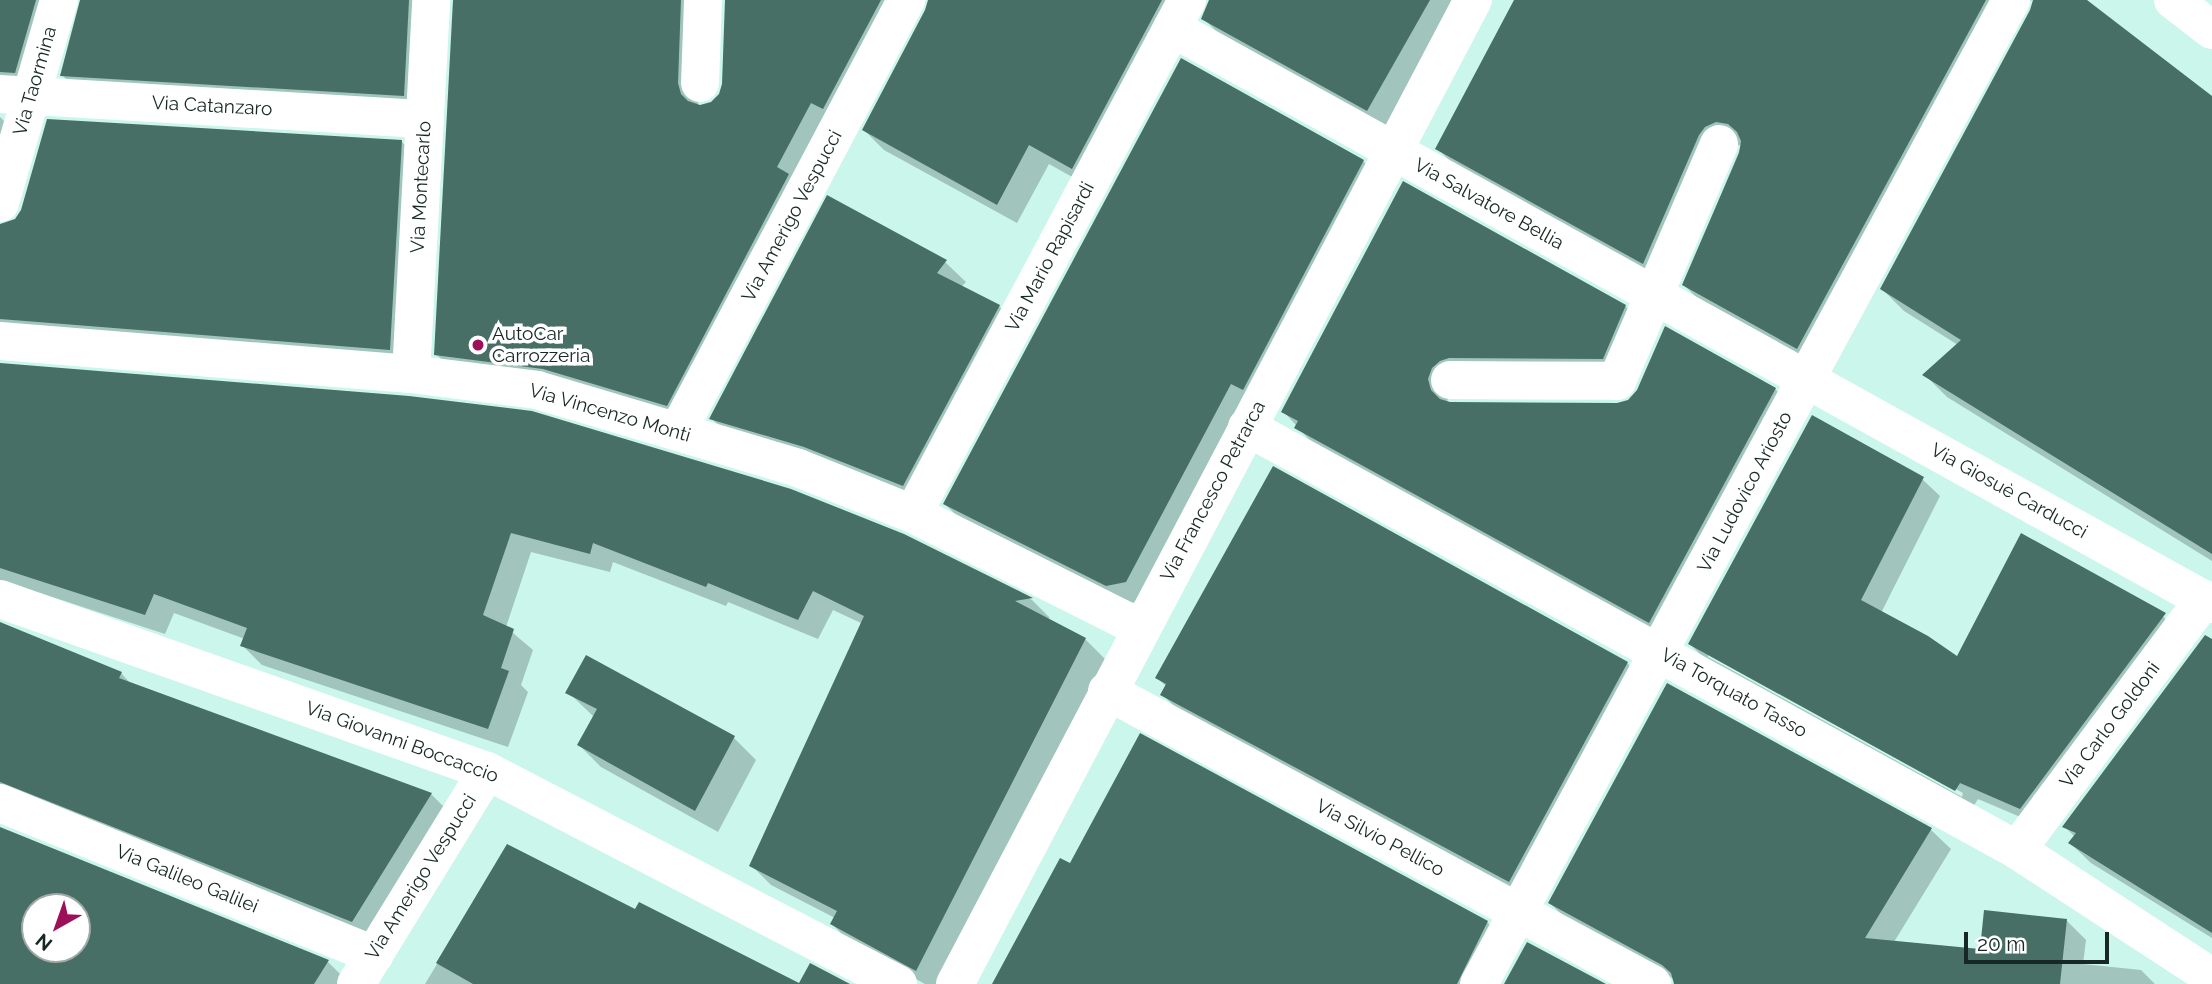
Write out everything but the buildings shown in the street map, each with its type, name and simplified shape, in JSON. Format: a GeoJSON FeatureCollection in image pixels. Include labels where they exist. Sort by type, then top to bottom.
{"type":"FeatureCollection","features":[{"type":"Feature","properties":{"kind":"street","name":"Via Taormina"},"geometry":{"type":"LineString","coordinates":[[0,203],[16,94],[59,0]]}},
{"type":"Feature","properties":{"kind":"street","name":"Via Montecarlo"},"geometry":{"type":"LineString","coordinates":[[411,374],[431,0]]}},
{"type":"Feature","properties":{"kind":"street"},"geometry":{"type":"LineString","coordinates":[[701,83],[703,0]]}},
{"type":"Feature","properties":{"kind":"street","name":"Via Amerigo Vespucci"},"geometry":{"type":"LineString","coordinates":[[678,431],[906,0]]}},
{"type":"Feature","properties":{"kind":"street","name":"Via Francesco Petrarca"},"geometry":{"type":"LineString","coordinates":[[955,984],[1473,0]]}},
{"type":"Feature","properties":{"kind":"street","name":"Via Ludovico Ariosto"},"geometry":{"type":"LineString","coordinates":[[1479,984],[2011,0]]}},
{"type":"Feature","properties":{"kind":"street"},"geometry":{"type":"LineString","coordinates":[[2173,0],[2212,30]]}},
{"type":"Feature","properties":{"kind":"street","name":"Via Salvatore Bellia"},"geometry":{"type":"LineString","coordinates":[[1179,14],[1392,151],[1806,379]]}},
{"type":"Feature","properties":{"kind":"street","name":"Via Mario Rapisardi"},"geometry":{"type":"LineString","coordinates":[[913,514],[1179,14]]}},
{"type":"Feature","properties":{"kind":"street","name":"Via Catanzaro"},"geometry":{"type":"LineString","coordinates":[[16,94],[425,119]]}},
{"type":"Feature","properties":{"kind":"street"},"geometry":{"type":"LineString","coordinates":[[1450,380],[1617,381],[1719,144]]}},
{"type":"Feature","properties":{"kind":"street","name":"Via Vincenzo Monti"},"geometry":{"type":"LineString","coordinates":[[0,341],[411,374],[537,390],[798,468],[913,514],[1141,628]]}},
{"type":"Feature","properties":{"kind":"street","name":"Via Giosuè Carducci"},"geometry":{"type":"LineString","coordinates":[[1806,379],[2208,601]]}},
{"type":"Feature","properties":{"kind":"street","name":"Via Torquato Tasso"},"geometry":{"type":"LineString","coordinates":[[1247,427],[2017,850],[2212,977]]}},
{"type":"Feature","properties":{"kind":"street","name":"Via Giovanni Boccaccio"},"geometry":{"type":"LineString","coordinates":[[0,599],[487,771],[898,984]]}},
{"type":"Feature","properties":{"kind":"street","name":"Via Carlo Goldoni"},"geometry":{"type":"LineString","coordinates":[[2017,850],[2208,601]]}},
{"type":"Feature","properties":{"kind":"street","name":"Via Silvio Pellico"},"geometry":{"type":"LineString","coordinates":[[1107,691],[1652,984]]}},
{"type":"Feature","properties":{"kind":"street","name":"Via Amerigo Vespucci"},"geometry":{"type":"LineString","coordinates":[[365,970],[487,771]]}},
{"type":"Feature","properties":{"kind":"street","name":"Via Galileo Galilei"},"geometry":{"type":"LineString","coordinates":[[0,803],[365,970]]}},
{"type":"Feature","properties":{"kind":"place","name":"AutoCar Carrozzeria"},"geometry":{"type":"Point","coordinates":[478,345]}}]}
